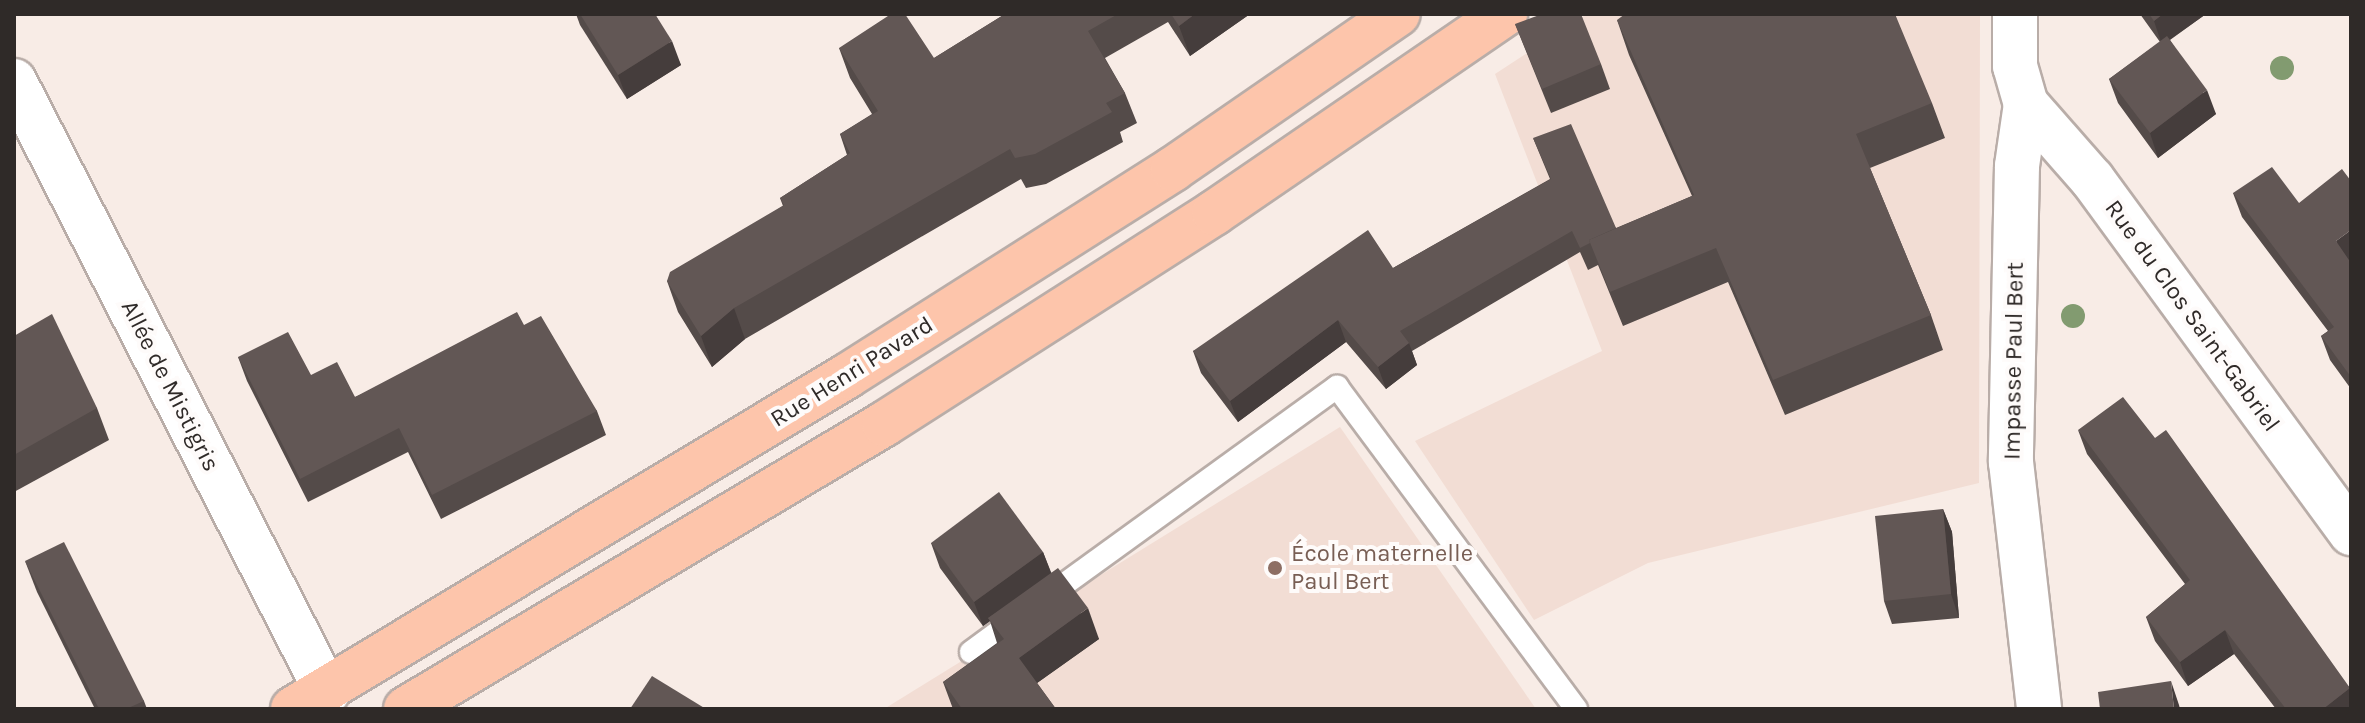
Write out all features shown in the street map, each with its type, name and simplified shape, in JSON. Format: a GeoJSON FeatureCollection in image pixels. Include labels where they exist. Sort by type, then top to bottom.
{"type":"FeatureCollection","features":[{"type":"Feature","properties":{"kind":"main road","name":"Rue Henri Pavard"},"geometry":{"type":"LineString","coordinates":[[310,700],[900,343],[1173,169],[1398,14]]}},
{"type":"Feature","properties":{"kind":"main road"},"geometry":{"type":"LineString","coordinates":[[406,709],[884,424],[1214,213],[1505,14]]}},
{"type":"Feature","properties":{"kind":"street","name":"Impasse Paul Bert"},"geometry":{"type":"LineString","coordinates":[[2015,14],[2015,66],[2026,104],[2017,166],[2011,462],[2039,709]]}},
{"type":"Feature","properties":{"kind":"street","name":"Allée de Mistigris"},"geometry":{"type":"LineString","coordinates":[[14,81],[310,700]]}},
{"type":"Feature","properties":{"kind":"street","name":"Rue du Clos Saint-Gabriel"},"geometry":{"type":"LineString","coordinates":[[2026,104],[2092,179],[2351,533]]}},
{"type":"Feature","properties":{"kind":"lane"},"geometry":{"type":"LineString","coordinates":[[971,652],[1337,387],[1576,709]]}},
{"type":"Feature","properties":{"kind":"shaded area"},"geometry":{"type":"Polygon","coordinates":[[[1587,14],[1980,14],[1979,483],[1648,563],[1534,620],[1415,441],[1602,351],[1495,74],[1587,14]]]}},
{"type":"Feature","properties":{"kind":"shaded area","name":"École maternelle Paul Bert"},"geometry":{"type":"Polygon","coordinates":[[[1340,427],[1536,709],[884,709],[1340,427]]]}},
{"type":"Feature","properties":{"kind":"building"},"geometry":{"type":"Polygon","coordinates":[[[580,14],[655,14],[672,41],[618,75],[580,14]]]}},
{"type":"Feature","properties":{"kind":"building"},"geometry":{"type":"Polygon","coordinates":[[[891,14],[905,14],[934,58],[1005,14],[1118,14],[1088,31],[1125,93],[1106,103],[1112,112],[1035,154],[1015,158],[1010,149],[734,308],[701,336],[667,281],[670,272],[784,205],[780,198],[850,153],[840,134],[878,111],[839,48],[891,14]]]}},
{"type":"Feature","properties":{"kind":"building"},"geometry":{"type":"Polygon","coordinates":[[[1171,14],[1195,14],[1179,26],[1171,14]]]}},
{"type":"Feature","properties":{"kind":"building"},"geometry":{"type":"Polygon","coordinates":[[[1542,14],[1581,14],[1601,64],[1542,89],[1515,24],[1542,14]]]}},
{"type":"Feature","properties":{"kind":"building"},"geometry":{"type":"Polygon","coordinates":[[[1625,14],[1895,14],[1932,103],[1856,134],[1931,315],[1773,380],[1716,248],[1610,292],[1589,240],[1694,195],[1617,20],[1625,14]]]}},
{"type":"Feature","properties":{"kind":"building"},"geometry":{"type":"Polygon","coordinates":[[[2149,14],[2163,14],[2154,21],[2149,14]]]}},
{"type":"Feature","properties":{"kind":"building"},"geometry":{"type":"Polygon","coordinates":[[[2167,36],[2207,90],[2150,133],[2109,79],[2167,36]]]}},
{"type":"Feature","properties":{"kind":"building"},"geometry":{"type":"Polygon","coordinates":[[[1571,124],[1616,228],[1589,240],[1590,243],[1580,248],[1572,231],[1400,331],[1409,343],[1378,367],[1338,320],[1230,401],[1193,351],[1368,230],[1393,268],[1551,179],[1533,138],[1571,124]]]}},
{"type":"Feature","properties":{"kind":"building"},"geometry":{"type":"Polygon","coordinates":[[[2272,167],[2299,203],[2342,169],[2351,181],[2351,230],[2336,241],[2351,263],[2351,377],[2321,336],[2334,327],[2233,193],[2272,167]]]}},
{"type":"Feature","properties":{"kind":"building"},"geometry":{"type":"Polygon","coordinates":[[[517,312],[524,325],[541,316],[597,411],[432,495],[399,428],[300,479],[238,357],[288,332],[311,375],[337,362],[355,397],[517,312]]]}},
{"type":"Feature","properties":{"kind":"building"},"geometry":{"type":"Polygon","coordinates":[[[52,314],[97,408],[14,455],[14,336],[52,314]]]}},
{"type":"Feature","properties":{"kind":"building"},"geometry":{"type":"Polygon","coordinates":[[[2123,397],[2155,438],[2166,430],[2350,688],[2323,709],[2286,709],[2225,630],[2180,662],[2146,617],[2190,580],[2078,430],[2123,397]]]}},
{"type":"Feature","properties":{"kind":"building"},"geometry":{"type":"Polygon","coordinates":[[[999,492],[1043,552],[974,602],[931,543],[999,492]]]}},
{"type":"Feature","properties":{"kind":"building"},"geometry":{"type":"Polygon","coordinates":[[[1943,509],[1951,594],[1884,601],[1875,516],[1943,509]]]}},
{"type":"Feature","properties":{"kind":"building"},"geometry":{"type":"Polygon","coordinates":[[[64,542],[144,701],[126,709],[99,709],[25,561],[64,542]]]}},
{"type":"Feature","properties":{"kind":"building"},"geometry":{"type":"Polygon","coordinates":[[[1058,568],[1088,608],[1019,658],[1056,709],[962,709],[943,682],[1004,639],[988,618],[1058,568]]]}},
{"type":"Feature","properties":{"kind":"building"},"geometry":{"type":"Polygon","coordinates":[[[652,676],[706,709],[630,709],[652,676]]]}},
{"type":"Feature","properties":{"kind":"building"},"geometry":{"type":"Polygon","coordinates":[[[2171,681],[2174,709],[2100,709],[2098,692],[2171,681]]]}},
{"type":"Feature","properties":{"kind":"place","name":"École maternelle Paul Bert"},"geometry":{"type":"Point","coordinates":[1275,568]}}]}
